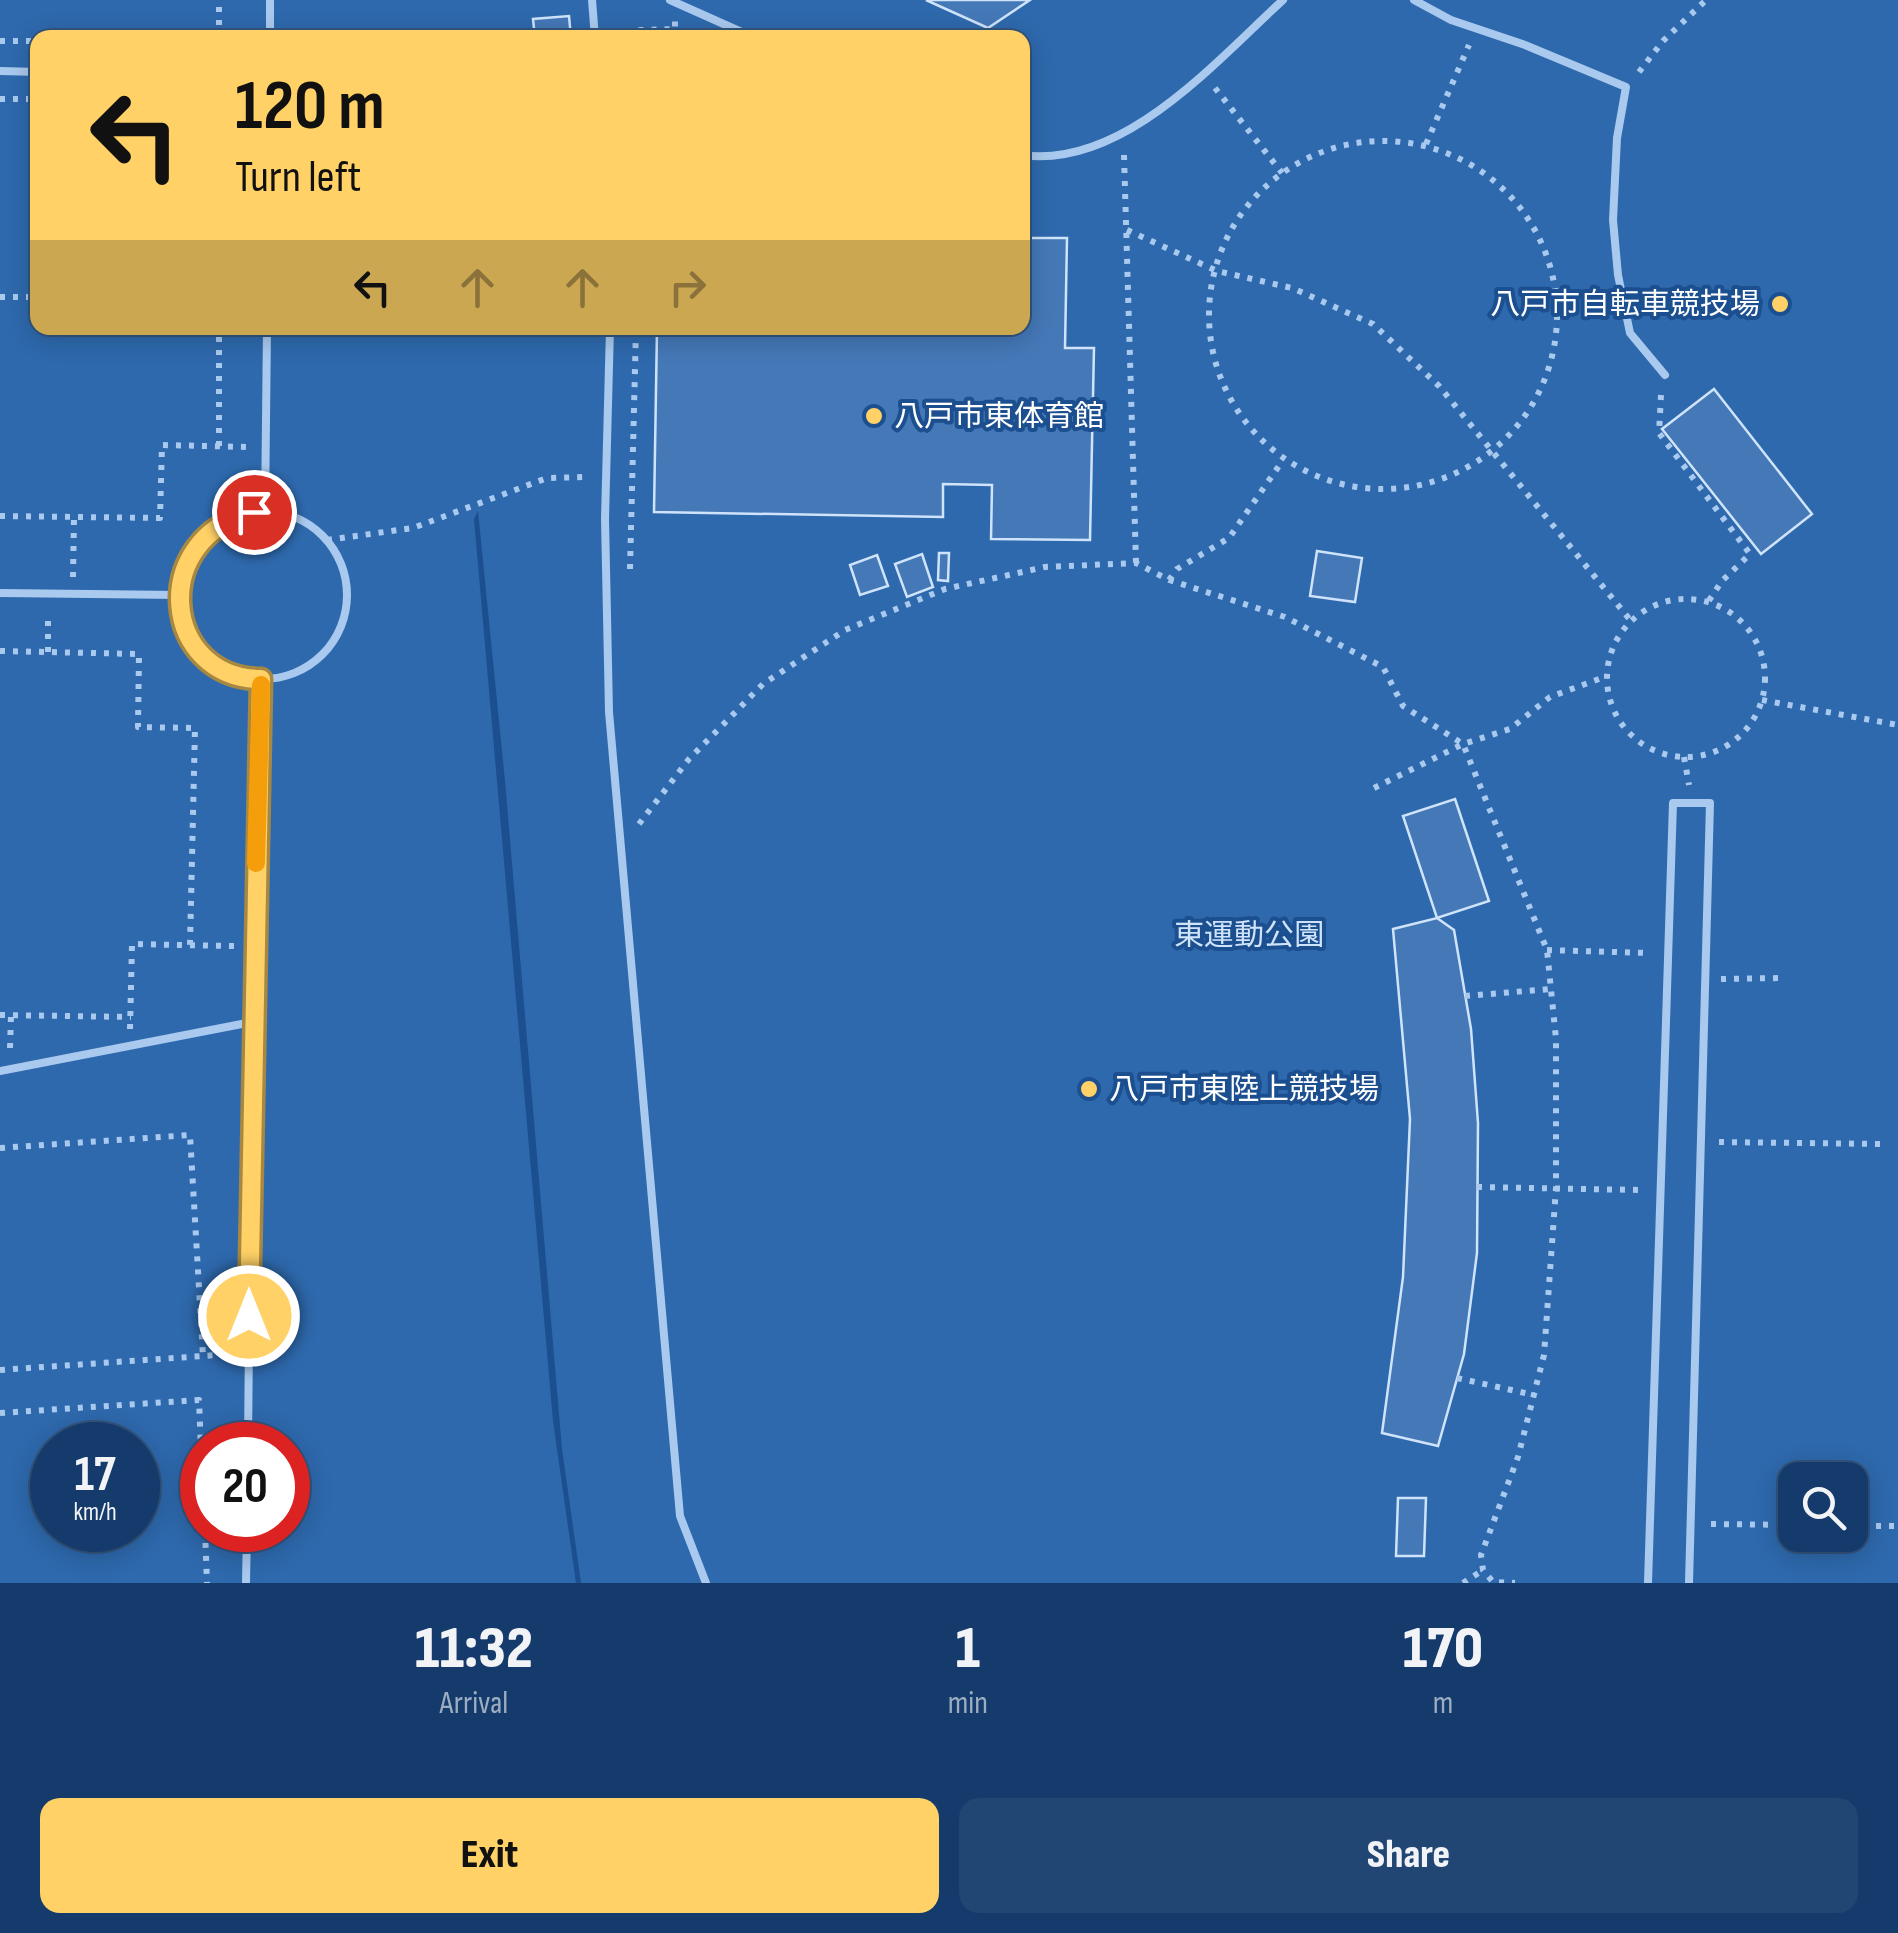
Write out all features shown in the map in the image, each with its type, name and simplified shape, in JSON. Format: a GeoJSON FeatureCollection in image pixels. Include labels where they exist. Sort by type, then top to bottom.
{"type":"FeatureCollection","features":[{"type":"Feature","properties":{"kind":"lane"},"geometry":{"type":"LineString","coordinates":[[270,0],[270,30]]}},
{"type":"Feature","properties":{"kind":"lane"},"geometry":{"type":"LineString","coordinates":[[592,0],[594,30]]}},
{"type":"Feature","properties":{"kind":"lane"},"geometry":{"type":"LineString","coordinates":[[672,0],[738,30]]}},
{"type":"Feature","properties":{"kind":"lane"},"geometry":{"type":"LineString","coordinates":[[1030,154],[1078,153],[1145,122],[1283,0]]}},
{"type":"Feature","properties":{"kind":"lane"},"geometry":{"type":"LineString","coordinates":[[1414,0],[1451,20],[1525,44],[1626,87],[1617,138],[1613,220],[1618,275],[1630,333],[1664,375]]}},
{"type":"Feature","properties":{"kind":"lane"},"geometry":{"type":"LineString","coordinates":[[0,72],[30,72]]}},
{"type":"Feature","properties":{"kind":"lane"},"geometry":{"type":"LineString","coordinates":[[266,512],[267,335]]}},
{"type":"Feature","properties":{"kind":"lane"},"geometry":{"type":"LineString","coordinates":[[610,335],[605,519],[609,712],[680,1516],[706,1583]]}},
{"type":"Feature","properties":{"kind":"lane"},"geometry":{"type":"LineString","coordinates":[[266,512],[294,517],[326,540],[338,556],[346,586],[345,616],[338,634],[311,665],[293,674],[261,679],[233,674],[200,651],[181,615],[179,595],[188,556],[200,539],[234,516],[266,512]]}},
{"type":"Feature","properties":{"kind":"lane"},"geometry":{"type":"LineString","coordinates":[[0,592],[179,595]]}},
{"type":"Feature","properties":{"kind":"lane"},"geometry":{"type":"LineString","coordinates":[[248,1422],[252,1022],[261,679]]}},
{"type":"Feature","properties":{"kind":"lane"},"geometry":{"type":"LineString","coordinates":[[1648,1583],[1674,803],[1710,803],[1689,1583]]}},
{"type":"Feature","properties":{"kind":"lane"},"geometry":{"type":"LineString","coordinates":[[5,1070],[252,1022]]}},
{"type":"Feature","properties":{"kind":"lane"},"geometry":{"type":"LineString","coordinates":[[246,1583],[247,1552]]}},
{"type":"Feature","properties":{"kind":"path"},"geometry":{"type":"LineString","coordinates":[[218,30],[219,0]]}},
{"type":"Feature","properties":{"kind":"path"},"geometry":{"type":"LineString","coordinates":[[640,30],[675,28],[672,0]]}},
{"type":"Feature","properties":{"kind":"path"},"geometry":{"type":"LineString","coordinates":[[1626,87],[1663,41],[1706,0]]}},
{"type":"Feature","properties":{"kind":"path"},"geometry":{"type":"LineString","coordinates":[[1426,144],[1476,28]]}},
{"type":"Feature","properties":{"kind":"path"},"geometry":{"type":"LineString","coordinates":[[0,41],[30,41]]}},
{"type":"Feature","properties":{"kind":"path"},"geometry":{"type":"LineString","coordinates":[[1203,73],[1282,173]]}},
{"type":"Feature","properties":{"kind":"path"},"geometry":{"type":"LineString","coordinates":[[0,98],[30,99]]}},
{"type":"Feature","properties":{"kind":"path"},"geometry":{"type":"LineString","coordinates":[[1124,132],[1136,563]]}},
{"type":"Feature","properties":{"kind":"path"},"geometry":{"type":"LineString","coordinates":[[1396,140],[1426,144],[1454,154],[1504,187],[1540,234],[1551,262],[1556,292],[1553,352],[1544,380],[1529,406],[1488,449],[1435,479],[1374,489],[1336,487],[1282,463],[1258,445],[1237,419],[1226,390],[1214,330],[1218,271],[1241,216],[1282,173],[1308,157],[1351,143],[1396,140]]}},
{"type":"Feature","properties":{"kind":"path"},"geometry":{"type":"LineString","coordinates":[[1126,230],[1218,271],[1292,288],[1373,324],[1438,386],[1631,621]]}},
{"type":"Feature","properties":{"kind":"path"},"geometry":{"type":"LineString","coordinates":[[0,296],[30,297]]}},
{"type":"Feature","properties":{"kind":"path"},"geometry":{"type":"LineString","coordinates":[[218,446],[219,335]]}},
{"type":"Feature","properties":{"kind":"path"},"geometry":{"type":"LineString","coordinates":[[630,582],[636,335]]}},
{"type":"Feature","properties":{"kind":"path"},"geometry":{"type":"LineString","coordinates":[[1664,375],[1659,433],[1750,554],[1708,602]]}},
{"type":"Feature","properties":{"kind":"path"},"geometry":{"type":"LineString","coordinates":[[0,516],[160,518],[162,445],[266,448]]}},
{"type":"Feature","properties":{"kind":"path"},"geometry":{"type":"LineString","coordinates":[[1169,580],[1177,569],[1230,538],[1282,463]]}},
{"type":"Feature","properties":{"kind":"path"},"geometry":{"type":"LineString","coordinates":[[326,540],[414,528],[547,478],[577,477]]}},
{"type":"Feature","properties":{"kind":"path"},"geometry":{"type":"LineString","coordinates":[[72,594],[74,517]]}},
{"type":"Feature","properties":{"kind":"path"},"geometry":{"type":"LineString","coordinates":[[639,824],[690,759],[763,684],[845,630],[945,589],[1045,567],[1136,563],[1169,580],[1285,616],[1383,667],[1402,706],[1463,744],[1547,950],[1556,1039],[1556,1188],[1544,1355],[1518,1457],[1481,1555],[1482,1570],[1494,1582],[1515,1583]]}},
{"type":"Feature","properties":{"kind":"path"},"geometry":{"type":"LineString","coordinates":[[48,652],[49,593]]}},
{"type":"Feature","properties":{"kind":"path"},"geometry":{"type":"LineString","coordinates":[[1688,599],[1727,610],[1743,623],[1763,659],[1762,700],[1753,719],[1724,747],[1684,757],[1663,754],[1628,732],[1609,696],[1606,676],[1614,646],[1631,621],[1648,608],[1688,599]]}},
{"type":"Feature","properties":{"kind":"path"},"geometry":{"type":"LineString","coordinates":[[0,651],[139,654],[138,727],[195,728],[190,945]]}},
{"type":"Feature","properties":{"kind":"path"},"geometry":{"type":"LineString","coordinates":[[1374,788],[1463,744],[1510,730],[1550,697],[1606,676]]}},
{"type":"Feature","properties":{"kind":"path"},"geometry":{"type":"LineString","coordinates":[[1762,700],[1898,725]]}},
{"type":"Feature","properties":{"kind":"path"},"geometry":{"type":"LineString","coordinates":[[638,806],[641,843]]}},
{"type":"Feature","properties":{"kind":"path"},"geometry":{"type":"LineString","coordinates":[[130,1046],[132,944],[254,947]]}},
{"type":"Feature","properties":{"kind":"path"},"geometry":{"type":"LineString","coordinates":[[1547,950],[1667,953]]}},
{"type":"Feature","properties":{"kind":"path"},"geometry":{"type":"LineString","coordinates":[[1705,979],[1781,978]]}},
{"type":"Feature","properties":{"kind":"path"},"geometry":{"type":"LineString","coordinates":[[1465,996],[1551,989]]}},
{"type":"Feature","properties":{"kind":"path"},"geometry":{"type":"LineString","coordinates":[[0,1015],[131,1017]]}},
{"type":"Feature","properties":{"kind":"path"},"geometry":{"type":"LineString","coordinates":[[5,1070],[10,1015]]}},
{"type":"Feature","properties":{"kind":"path"},"geometry":{"type":"LineString","coordinates":[[0,1148],[190,1136],[203,1356],[0,1370]]}},
{"type":"Feature","properties":{"kind":"path"},"geometry":{"type":"LineString","coordinates":[[1700,1142],[1882,1144]]}},
{"type":"Feature","properties":{"kind":"path"},"geometry":{"type":"LineString","coordinates":[[1478,1187],[1629,1190]]}},
{"type":"Feature","properties":{"kind":"path"},"geometry":{"type":"LineString","coordinates":[[1457,1378],[1534,1395]]}},
{"type":"Feature","properties":{"kind":"path"},"geometry":{"type":"LineString","coordinates":[[0,1413],[199,1400],[200,1422]]}},
{"type":"Feature","properties":{"kind":"path"},"geometry":{"type":"LineString","coordinates":[[1690,1523],[1778,1525]]}},
{"type":"Feature","properties":{"kind":"path"},"geometry":{"type":"LineString","coordinates":[[1868,1526],[1898,1526]]}},
{"type":"Feature","properties":{"kind":"path"},"geometry":{"type":"LineString","coordinates":[[206,1552],[207,1583]]}},
{"type":"Feature","properties":{"kind":"path"},"geometry":{"type":"LineString","coordinates":[[1463,1583],[1482,1570]]}},
{"type":"Feature","properties":{"kind":"green space","name":"東運動公園"},"geometry":{"type":"Polygon","coordinates":[[[0,0],[1898,0],[1898,1583],[581,1583],[562,1449],[478,511],[474,519],[553,1421],[576,1583],[0,1583],[0,0]]]}},
{"type":"Feature","properties":{"kind":"building"},"geometry":{"type":"Polygon","coordinates":[[[926,0],[1030,0],[988,28],[926,0]]]}},
{"type":"Feature","properties":{"kind":"building"},"geometry":{"type":"Polygon","coordinates":[[[569,16],[570,30],[534,30],[533,19],[569,16]]]}},
{"type":"Feature","properties":{"kind":"building","name":"八戸市東体育館"},"geometry":{"type":"Polygon","coordinates":[[[1030,238],[1067,238],[1065,348],[1094,348],[1090,540],[991,539],[992,485],[943,484],[943,517],[654,512],[657,335],[1030,335],[1030,238]]]}},
{"type":"Feature","properties":{"kind":"building"},"geometry":{"type":"Polygon","coordinates":[[[1714,389],[1812,514],[1761,554],[1662,429],[1714,389]]]}},
{"type":"Feature","properties":{"kind":"building"},"geometry":{"type":"Polygon","coordinates":[[[1317,551],[1362,558],[1355,602],[1310,596],[1317,551]]]}},
{"type":"Feature","properties":{"kind":"building"},"geometry":{"type":"Polygon","coordinates":[[[939,553],[949,553],[948,581],[938,580],[939,553]]]}},
{"type":"Feature","properties":{"kind":"building"},"geometry":{"type":"Polygon","coordinates":[[[922,554],[933,587],[907,597],[895,564],[922,554]]]}},
{"type":"Feature","properties":{"kind":"building"},"geometry":{"type":"Polygon","coordinates":[[[877,555],[888,586],[860,595],[850,565],[877,555]]]}},
{"type":"Feature","properties":{"kind":"building"},"geometry":{"type":"Polygon","coordinates":[[[1455,799],[1489,901],[1437,918],[1403,816],[1455,799]]]}},
{"type":"Feature","properties":{"kind":"building"},"geometry":{"type":"Polygon","coordinates":[[[1437,918],[1454,930],[1471,1029],[1478,1123],[1477,1253],[1464,1354],[1438,1446],[1382,1433],[1403,1277],[1410,1119],[1393,929],[1437,918]]]}},
{"type":"Feature","properties":{"kind":"building"},"geometry":{"type":"Polygon","coordinates":[[[1398,1498],[1426,1498],[1424,1556],[1396,1556],[1398,1498]]]}},
{"type":"Feature","properties":{"kind":"slow traffic"},"geometry":{"type":"LineString","coordinates":[[256,863],[261,685]]}},
{"type":"Feature","properties":{"kind":"place","name":"八戸市自転車競技場"},"geometry":{"type":"Point","coordinates":[1780,304]}},
{"type":"Feature","properties":{"kind":"place","name":"八戸市東体育館"},"geometry":{"type":"Point","coordinates":[874,416]}},
{"type":"Feature","properties":{"kind":"place","name":"八戸市東陸上競技場"},"geometry":{"type":"Point","coordinates":[1089,1089]}},
{"type":"Feature","properties":{"kind":"route"},"geometry":{"type":"LineString","coordinates":[[249,1316],[261,679],[233,674],[200,651],[188,634],[179,595],[188,556],[200,539],[234,516],[254,512]]}}]}
